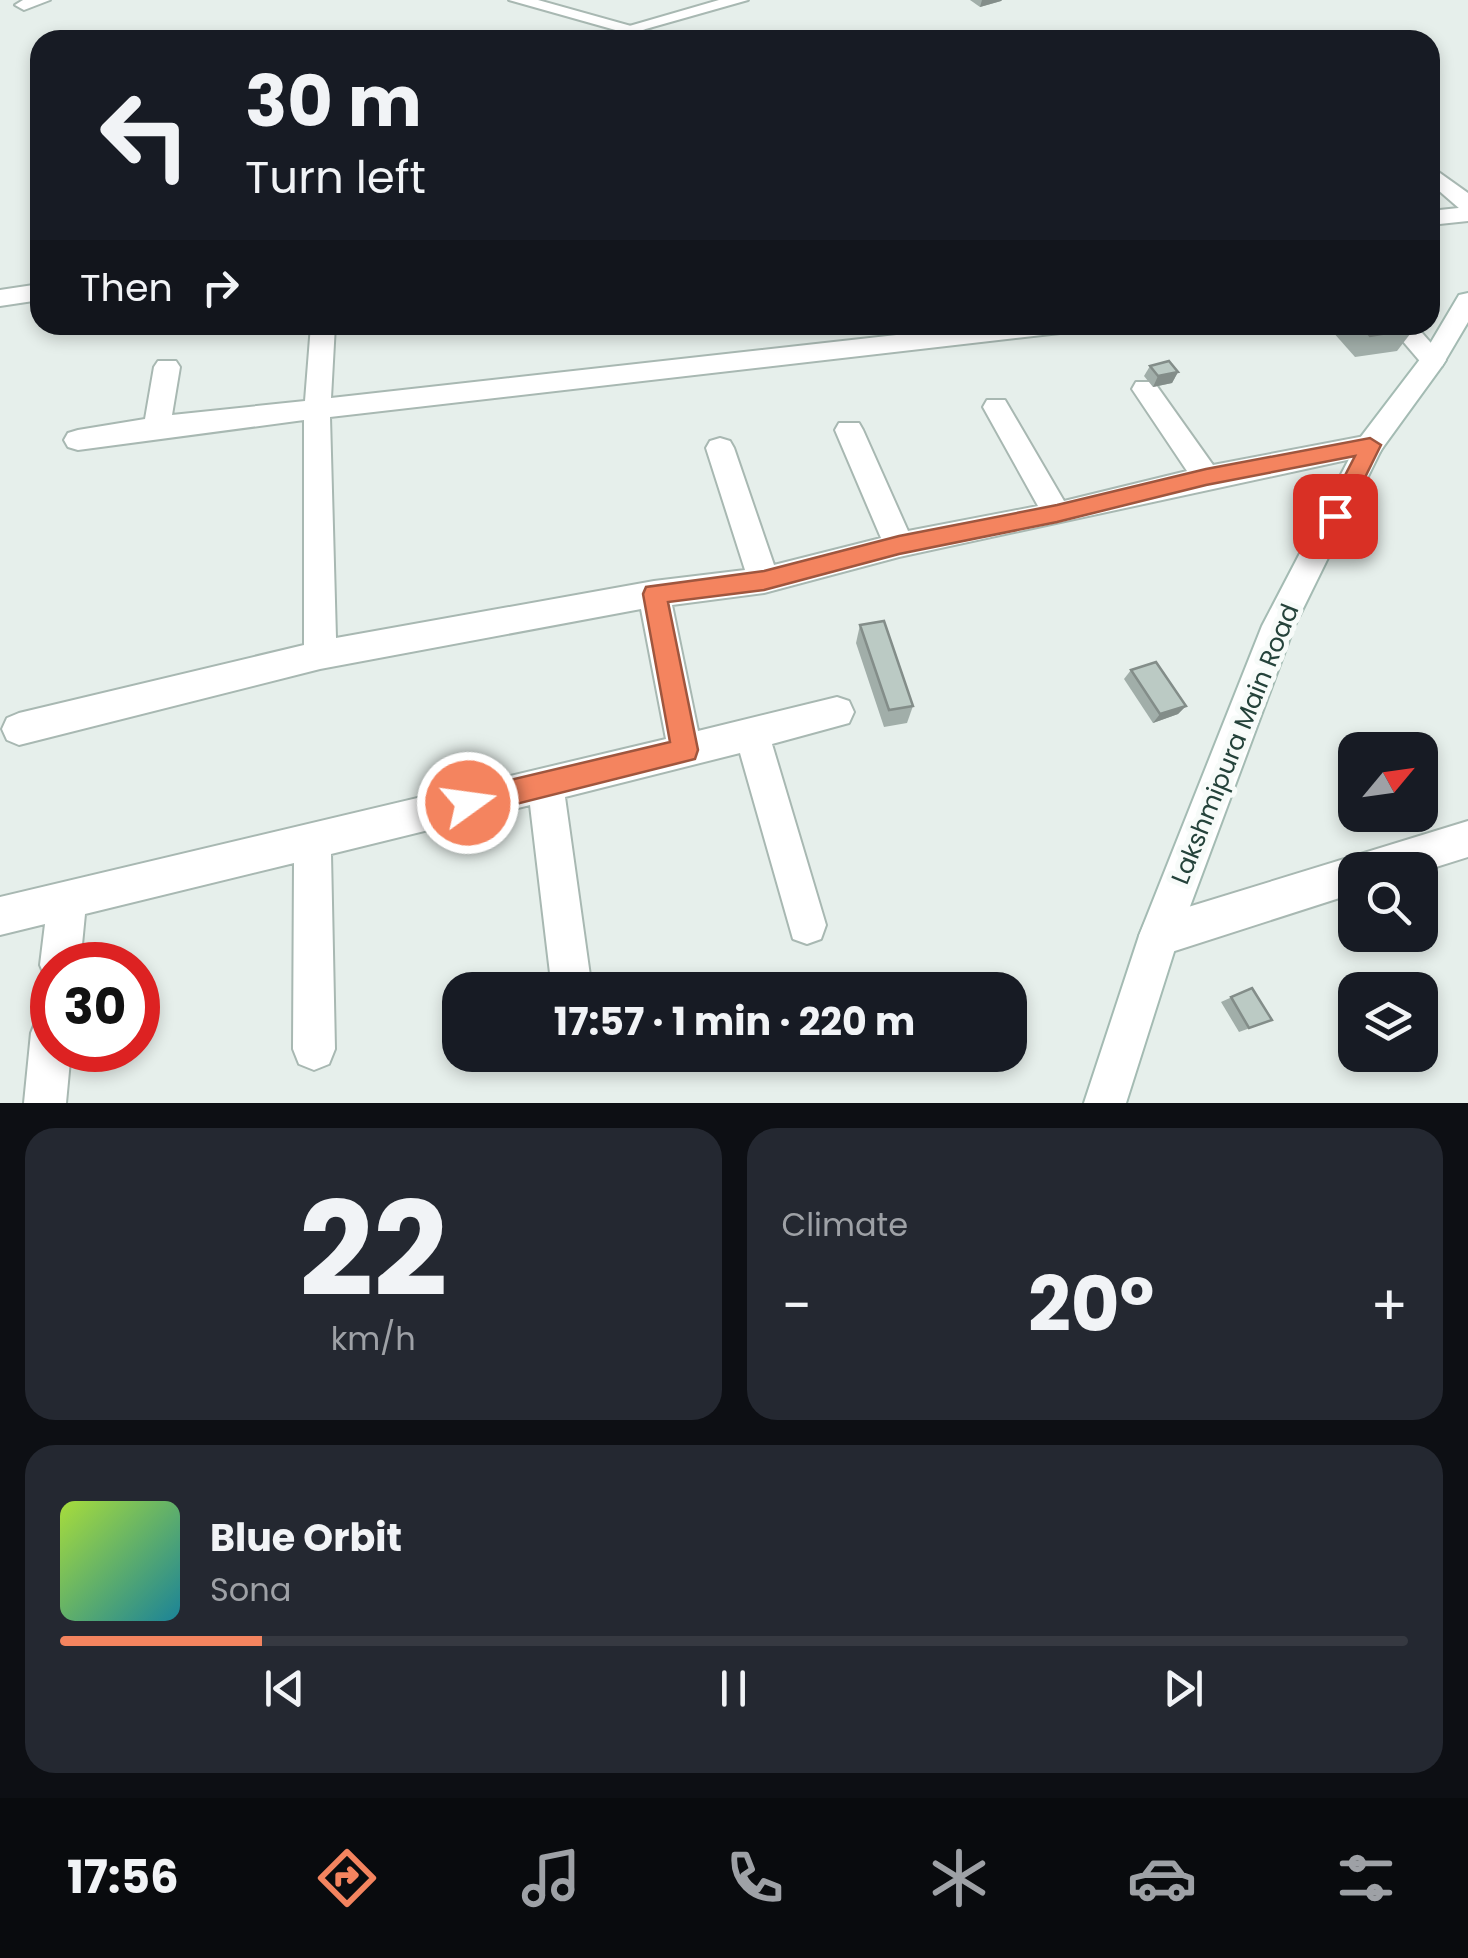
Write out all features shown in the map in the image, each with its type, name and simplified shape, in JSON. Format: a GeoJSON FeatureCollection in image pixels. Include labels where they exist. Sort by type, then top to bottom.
{"type":"FeatureCollection","features":[{"type":"Feature","properties":{"kind":"street"},"geometry":{"type":"LineString","coordinates":[[628,29],[740,0]]}},
{"type":"Feature","properties":{"kind":"street"},"geometry":{"type":"LineString","coordinates":[[533,1],[632,30]]}},
{"type":"Feature","properties":{"kind":"street"},"geometry":{"type":"LineString","coordinates":[[1440,180],[1468,204]]}},
{"type":"Feature","properties":{"kind":"street"},"geometry":{"type":"LineString","coordinates":[[1440,217],[1468,214]]}},
{"type":"Feature","properties":{"kind":"street"},"geometry":{"type":"LineString","coordinates":[[0,298],[30,294]]}},
{"type":"Feature","properties":{"kind":"street","name":"Lakshmipura Main Road"},"geometry":{"type":"LineString","coordinates":[[1105,1103],[1159,936],[1278,626],[1370,445],[1433,360],[1468,301]]}},
{"type":"Feature","properties":{"kind":"street"},"geometry":{"type":"LineString","coordinates":[[320,656],[317,412],[322,335]]}},
{"type":"Feature","properties":{"kind":"street"},"geometry":{"type":"LineString","coordinates":[[78,440],[902,335]]}},
{"type":"Feature","properties":{"kind":"street"},"geometry":{"type":"LineString","coordinates":[[1410,335],[1433,360]]}},
{"type":"Feature","properties":{"kind":"street"},"geometry":{"type":"LineString","coordinates":[[156,428],[167,368]]}},
{"type":"Feature","properties":{"kind":"street"},"geometry":{"type":"LineString","coordinates":[[1145,390],[1206,477]]}},
{"type":"Feature","properties":{"kind":"street"},"geometry":{"type":"LineString","coordinates":[[996,407],[1057,514]]}},
{"type":"Feature","properties":{"kind":"street"},"geometry":{"type":"LineString","coordinates":[[849,430],[899,545]]}},
{"type":"Feature","properties":{"kind":"street"},"geometry":{"type":"LineString","coordinates":[[18,728],[320,656],[654,594],[764,580],[899,545],[1370,445]]}},
{"type":"Feature","properties":{"kind":"street"},"geometry":{"type":"LineString","coordinates":[[720,448],[764,580]]}},
{"type":"Feature","properties":{"kind":"street"},"geometry":{"type":"LineString","coordinates":[[654,594],[685,750]]}},
{"type":"Feature","properties":{"kind":"street"},"geometry":{"type":"LineString","coordinates":[[0,916],[837,712]]}},
{"type":"Feature","properties":{"kind":"street"},"geometry":{"type":"LineString","coordinates":[[752,734],[808,925]]}},
{"type":"Feature","properties":{"kind":"street"},"geometry":{"type":"LineString","coordinates":[[545,784],[570,972]]}},
{"type":"Feature","properties":{"kind":"street"},"geometry":{"type":"LineString","coordinates":[[1426,852],[1468,839]]}},
{"type":"Feature","properties":{"kind":"street"},"geometry":{"type":"LineString","coordinates":[[312,840],[314,1048]]}},
{"type":"Feature","properties":{"kind":"street"},"geometry":{"type":"LineString","coordinates":[[1159,936],[1338,879]]}},
{"type":"Feature","properties":{"kind":"street"},"geometry":{"type":"LineString","coordinates":[[62,942],[67,900]]}},
{"type":"Feature","properties":{"kind":"street"},"geometry":{"type":"LineString","coordinates":[[45,1103],[48,1072]]}},
{"type":"Feature","properties":{"kind":"building"},"geometry":{"type":"Polygon","coordinates":[[[1169,361],[1178,372],[1158,376],[1150,366],[1169,361]]]}},
{"type":"Feature","properties":{"kind":"building"},"geometry":{"type":"Polygon","coordinates":[[[884,621],[913,706],[889,710],[860,625],[884,621]]]}},
{"type":"Feature","properties":{"kind":"building"},"geometry":{"type":"Polygon","coordinates":[[[1156,662],[1186,706],[1160,714],[1131,670],[1156,662]]]}},
{"type":"Feature","properties":{"kind":"building"},"geometry":{"type":"Polygon","coordinates":[[[1252,988],[1272,1020],[1249,1028],[1231,997],[1252,988]]]}},
{"type":"Feature","properties":{"kind":"route"},"geometry":{"type":"LineString","coordinates":[[468,803],[685,750],[654,594],[764,580],[899,545],[1370,445],[1335,516]]}}]}
